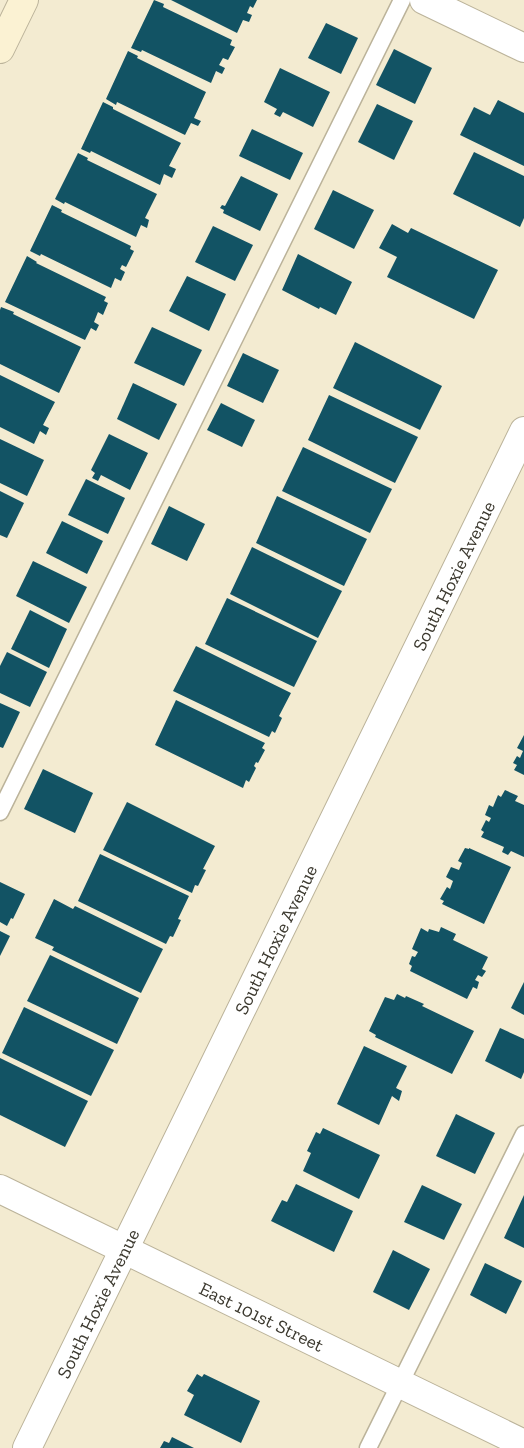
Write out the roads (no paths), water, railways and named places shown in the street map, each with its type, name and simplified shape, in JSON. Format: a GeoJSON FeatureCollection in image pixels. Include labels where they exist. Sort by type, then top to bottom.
{"type":"FeatureCollection","features":[{"type":"Feature","properties":{"kind":"main road"},"geometry":{"type":"LineString","coordinates":[[0,49],[24,0]]}},
{"type":"Feature","properties":{"kind":"street"},"geometry":{"type":"LineString","coordinates":[[424,0],[524,48]]}},
{"type":"Feature","properties":{"kind":"street","name":"South Hoxie Avenue"},"geometry":{"type":"LineString","coordinates":[[27,1448],[524,431]]}},
{"type":"Feature","properties":{"kind":"street","name":"East 101st Street"},"geometry":{"type":"LineString","coordinates":[[0,1189],[524,1444]]}},
{"type":"Feature","properties":{"kind":"lane"},"geometry":{"type":"LineString","coordinates":[[0,812],[402,0]]}},
{"type":"Feature","properties":{"kind":"lane"},"geometry":{"type":"LineString","coordinates":[[368,1448],[524,1134]]}}]}
